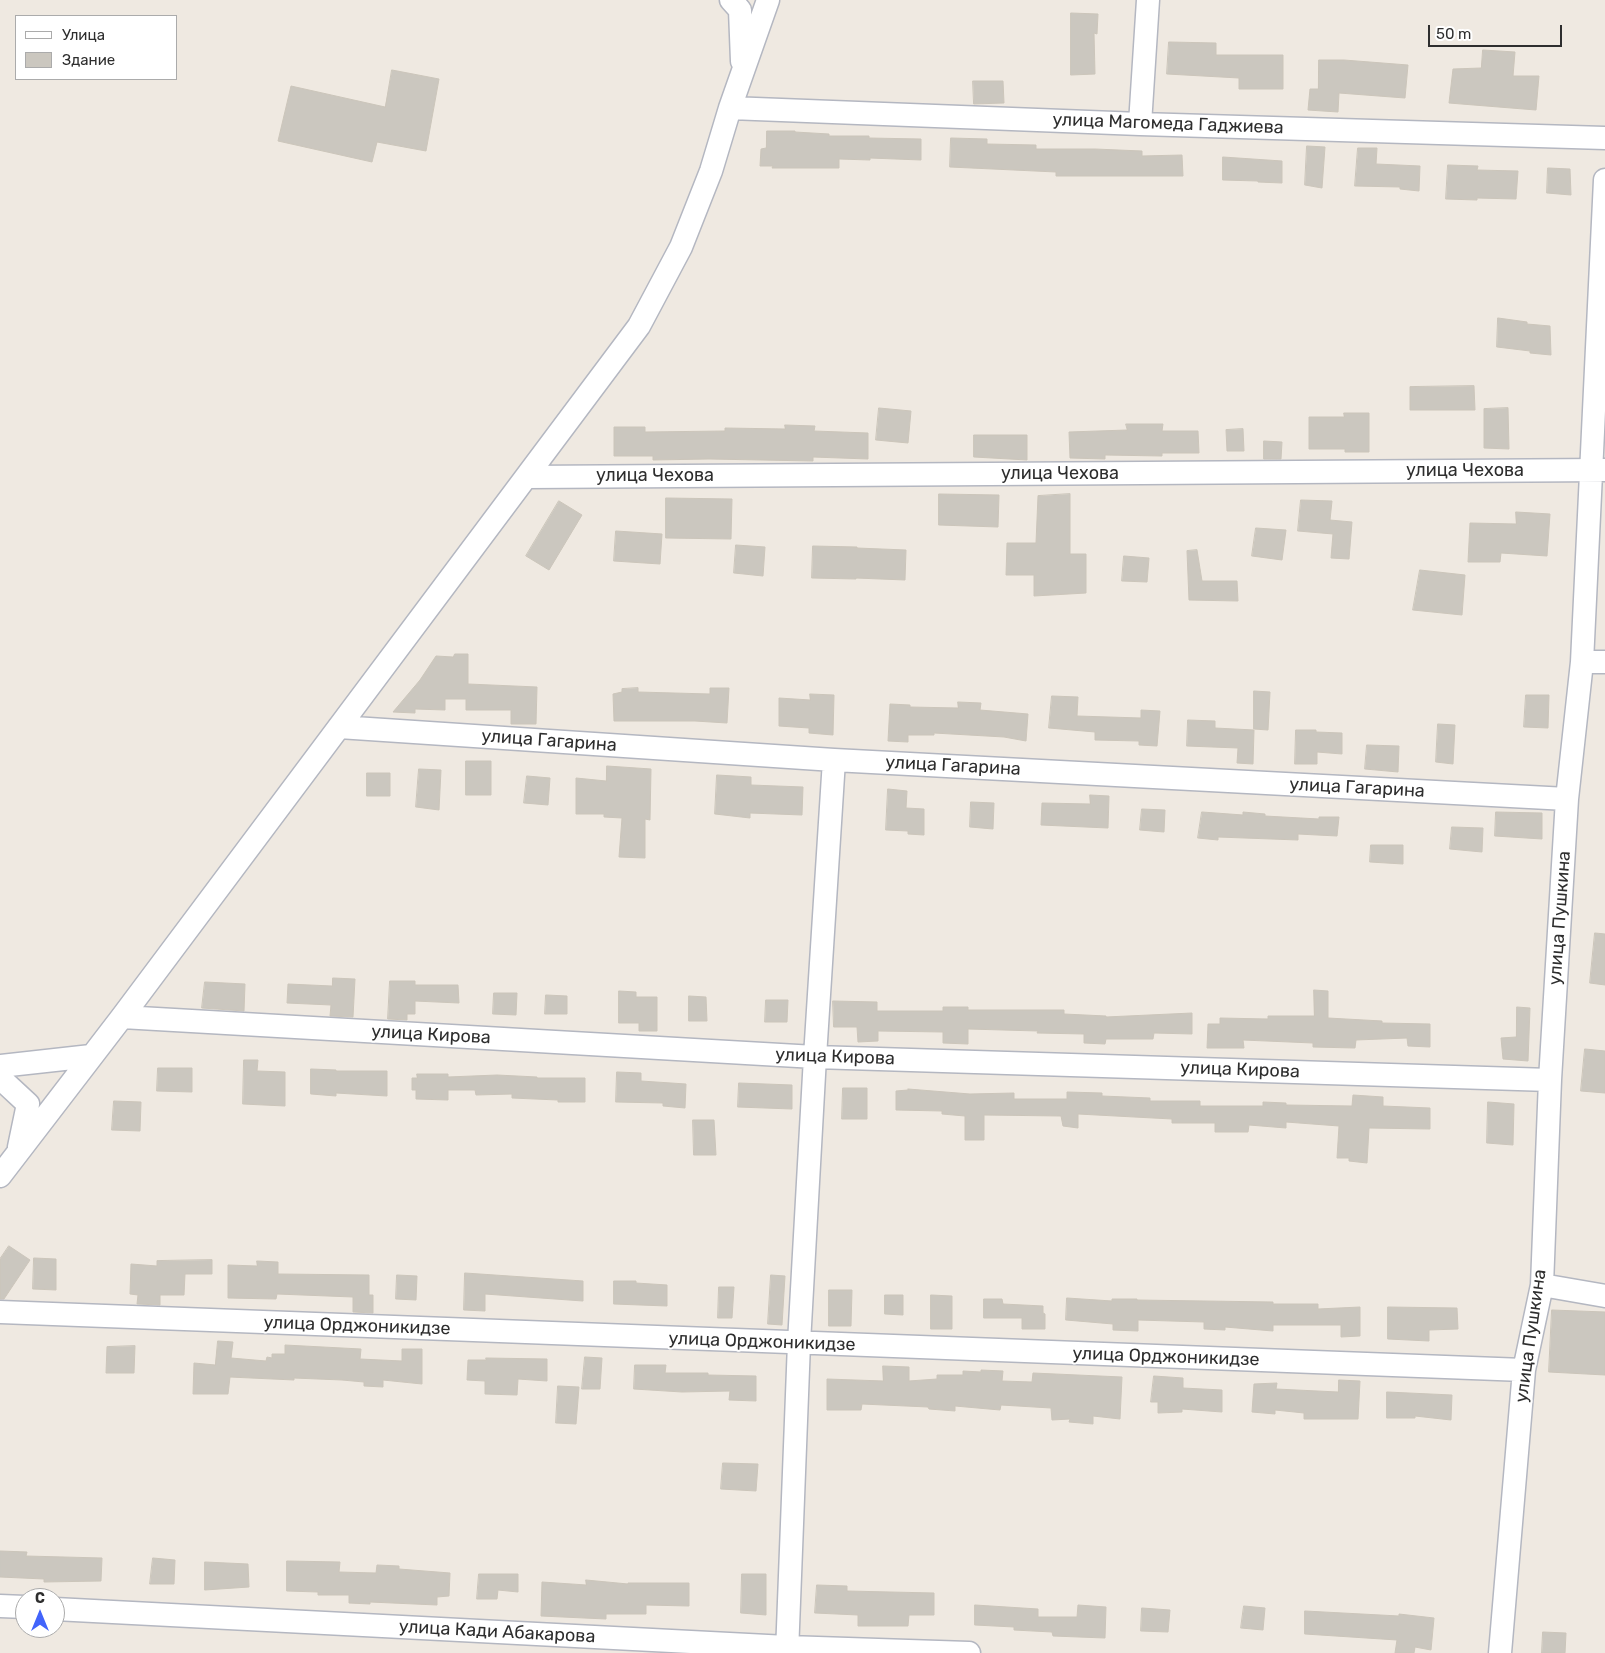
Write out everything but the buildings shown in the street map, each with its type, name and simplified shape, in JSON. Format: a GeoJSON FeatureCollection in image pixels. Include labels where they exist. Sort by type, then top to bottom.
{"type":"FeatureCollection","features":[{"type":"Feature","properties":{"kind":"street"},"geometry":{"type":"LineString","coordinates":[[732,0],[740,10],[743,75]]}},
{"type":"Feature","properties":{"kind":"street"},"geometry":{"type":"LineString","coordinates":[[0,1176],[122,1017],[528,477],[639,326],[681,247],[711,171],[730,108],[768,0]]}},
{"type":"Feature","properties":{"kind":"street"},"geometry":{"type":"LineString","coordinates":[[1140,124],[1148,0]]}},
{"type":"Feature","properties":{"kind":"street","name":"улица Магомеда Гаджиева"},"geometry":{"type":"LineString","coordinates":[[730,108],[1140,124],[1605,138]]}},
{"type":"Feature","properties":{"kind":"street","name":"улица Пушкина"},"geometry":{"type":"LineString","coordinates":[[1500,1653],[1524,1370],[1542,1285],[1550,1080],[1567,799],[1582,662],[1598,470],[1605,180]]}},
{"type":"Feature","properties":{"kind":"street","name":"улица Чехова"},"geometry":{"type":"LineString","coordinates":[[528,477],[1598,470]]}},
{"type":"Feature","properties":{"kind":"street"},"geometry":{"type":"LineString","coordinates":[[1582,662],[1605,662]]}},
{"type":"Feature","properties":{"kind":"street","name":"улица Гагарина"},"geometry":{"type":"LineString","coordinates":[[339,727],[834,760],[1567,799]]}},
{"type":"Feature","properties":{"kind":"street"},"geometry":{"type":"LineString","coordinates":[[787,1650],[799,1343],[834,760]]}},
{"type":"Feature","properties":{"kind":"street","name":"улица Кирова"},"geometry":{"type":"LineString","coordinates":[[122,1017],[815,1057],[1550,1080]]}},
{"type":"Feature","properties":{"kind":"street"},"geometry":{"type":"LineString","coordinates":[[0,1066],[91,1056]]}},
{"type":"Feature","properties":{"kind":"street"},"geometry":{"type":"LineString","coordinates":[[0,1078],[28,1104],[18,1152]]}},
{"type":"Feature","properties":{"kind":"street"},"geometry":{"type":"LineString","coordinates":[[1542,1285],[1605,1296]]}},
{"type":"Feature","properties":{"kind":"street","name":"улица Орджоникидзе"},"geometry":{"type":"LineString","coordinates":[[0,1312],[1524,1370]]}},
{"type":"Feature","properties":{"kind":"street"},"geometry":{"type":"LineString","coordinates":[[0,1606],[15,1607]]}},
{"type":"Feature","properties":{"kind":"street","name":"улица Кади Абакарова"},"geometry":{"type":"LineString","coordinates":[[65,1610],[787,1650],[969,1653]]}}]}
